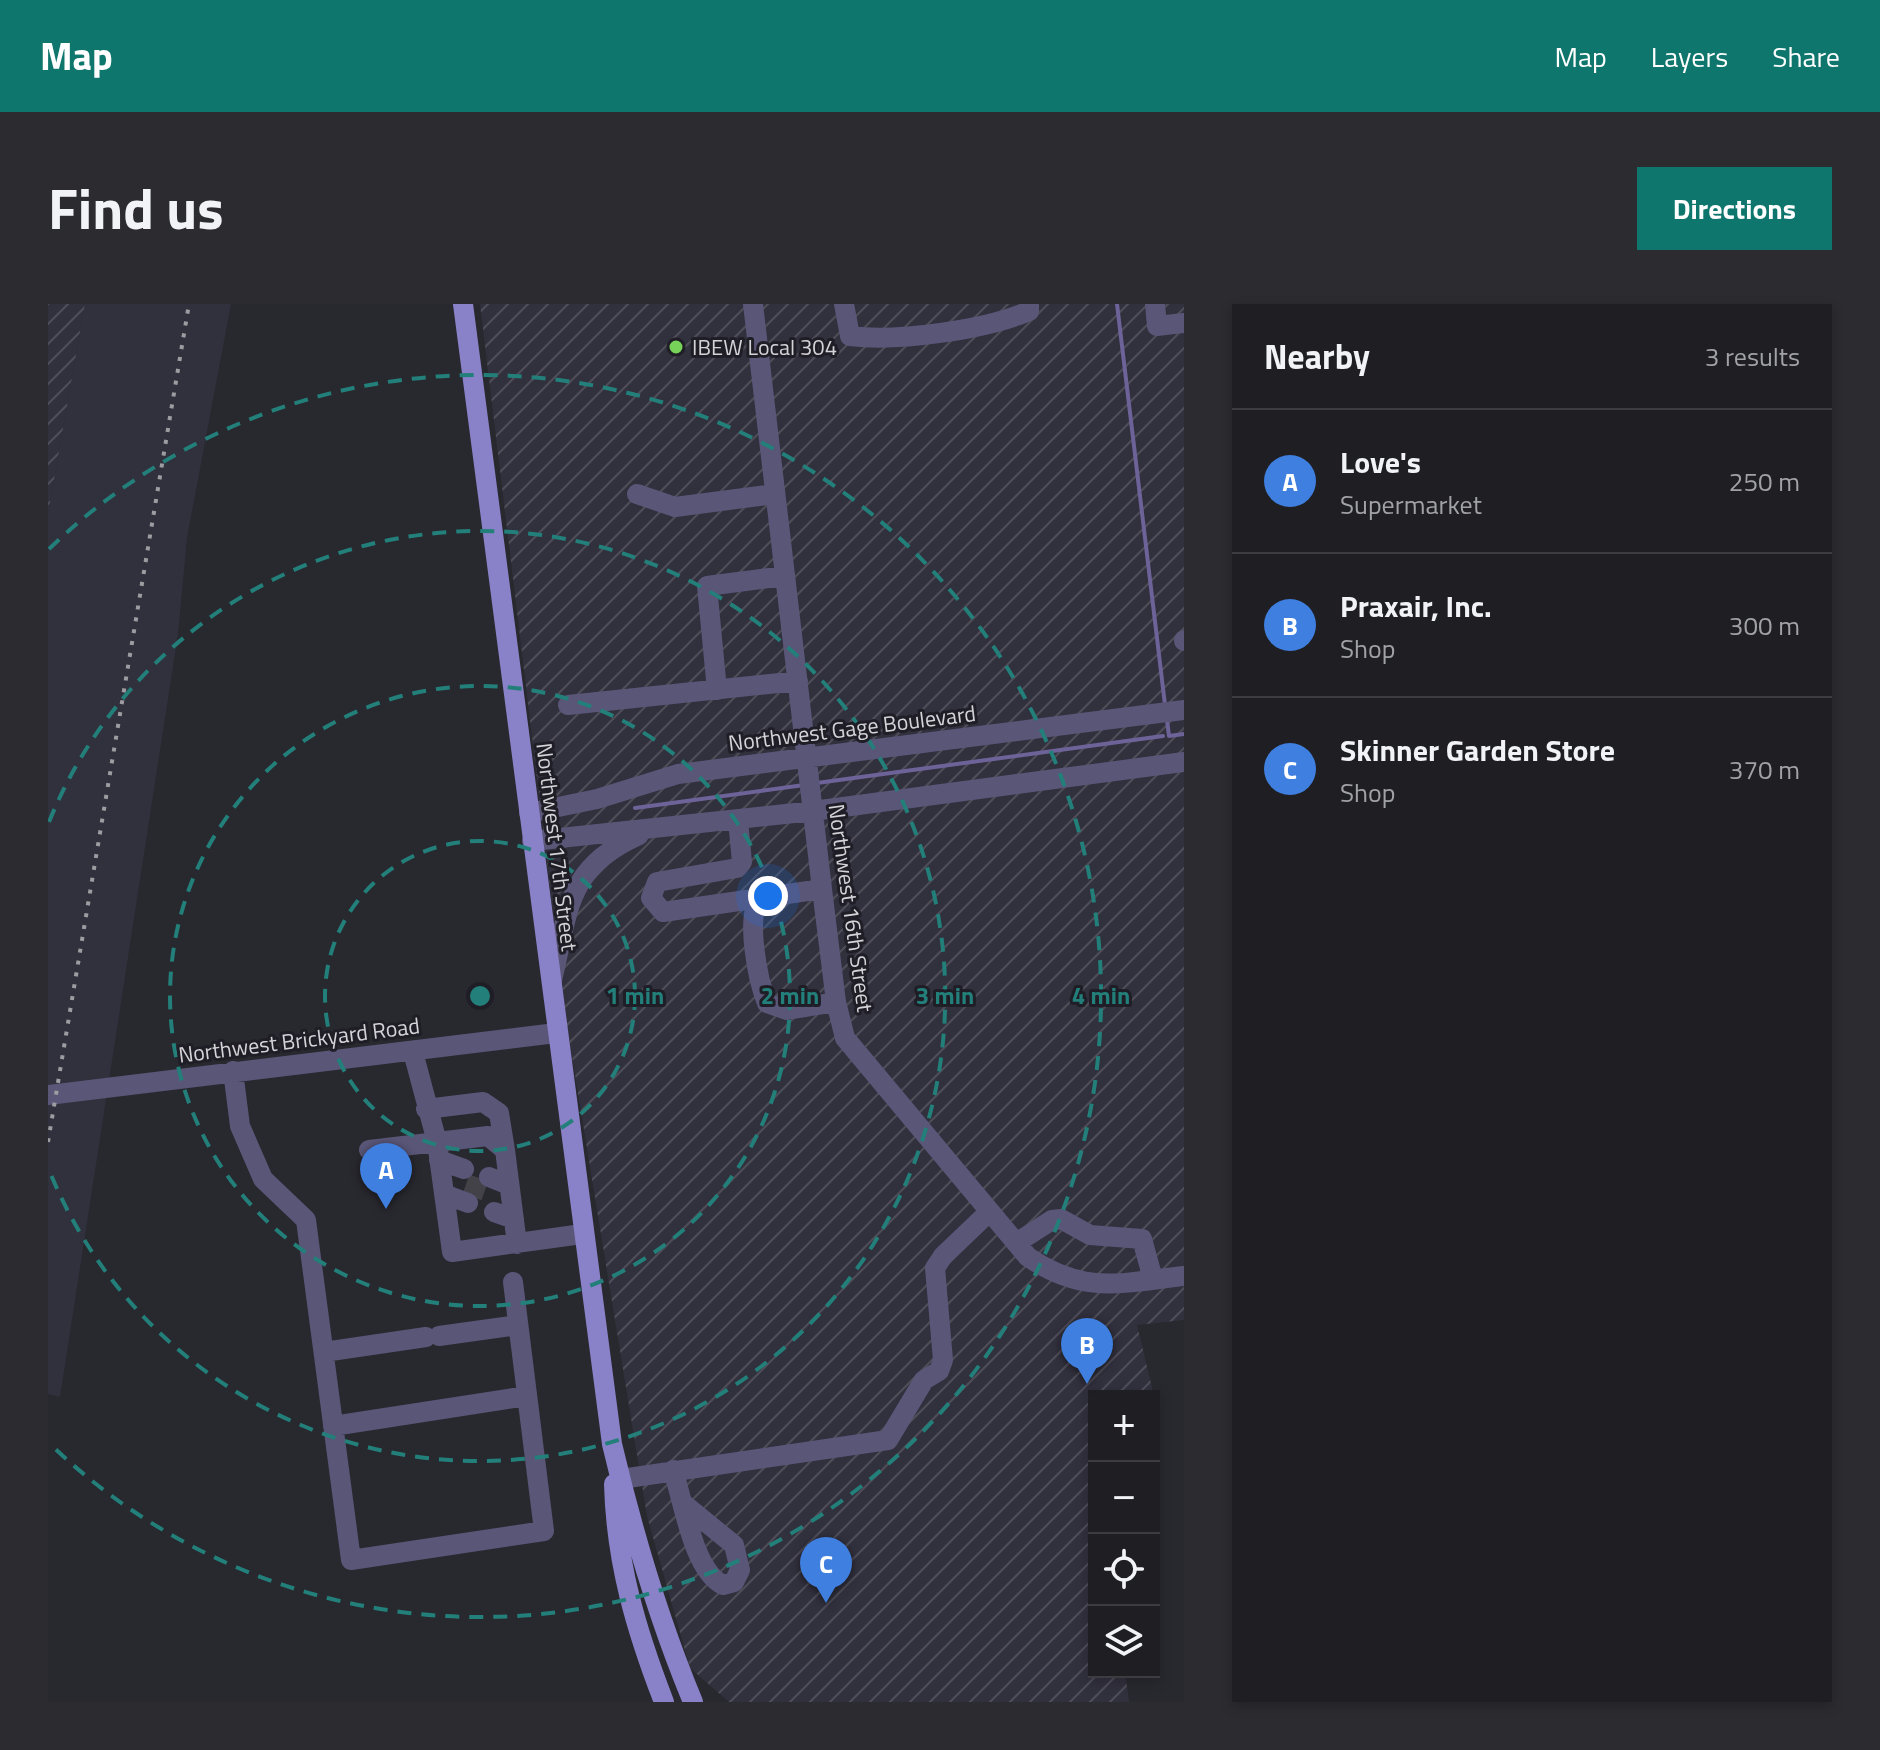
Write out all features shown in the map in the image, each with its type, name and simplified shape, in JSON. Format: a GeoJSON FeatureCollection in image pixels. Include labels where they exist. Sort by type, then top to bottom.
{"type":"FeatureCollection","features":[{"type":"Feature","properties":{"kind":"main road","name":"Northwest 17th Street"},"geometry":{"type":"LineString","coordinates":[[463,304],[582,1234],[612,1444],[615,1528],[637,1631],[664,1702]]}},
{"type":"Feature","properties":{"kind":"main road","name":"Northwest 17th Street"},"geometry":{"type":"LineString","coordinates":[[612,1444],[667,1639],[693,1702]]}},
{"type":"Feature","properties":{"kind":"street","name":"Northwest 16th Street"},"geometry":{"type":"LineString","coordinates":[[753,304],[836,1002],[845,1038],[1028,1257],[1056,1275],[1076,1282],[1111,1284],[1153,1279]]}},
{"type":"Feature","properties":{"kind":"street"},"geometry":{"type":"LineString","coordinates":[[844,304],[850,336],[882,340],[1008,320],[1029,311],[1029,304]]}},
{"type":"Feature","properties":{"kind":"street"},"geometry":{"type":"LineString","coordinates":[[1155,304],[1157,326],[1184,323]]}},
{"type":"Feature","properties":{"kind":"street"},"geometry":{"type":"LineString","coordinates":[[637,494],[675,507],[775,494]]}},
{"type":"Feature","properties":{"kind":"street"},"geometry":{"type":"LineString","coordinates":[[717,690],[707,586],[785,576]]}},
{"type":"Feature","properties":{"kind":"street"},"geometry":{"type":"LineString","coordinates":[[568,705],[798,681]]}},
{"type":"Feature","properties":{"kind":"street","name":"Northwest Gage Boulevard"},"geometry":{"type":"LineString","coordinates":[[529,813],[597,799],[678,774],[1184,710]]}},
{"type":"Feature","properties":{"kind":"street"},"geometry":{"type":"LineString","coordinates":[[532,841],[813,811],[1184,762]]}},
{"type":"Feature","properties":{"kind":"street"},"geometry":{"type":"LineString","coordinates":[[738,820],[748,888],[760,898]]}},
{"type":"Feature","properties":{"kind":"street"},"geometry":{"type":"LineString","coordinates":[[551,984],[568,909],[577,884],[589,867],[613,847],[637,836],[676,825]]}},
{"type":"Feature","properties":{"kind":"street"},"geometry":{"type":"LineString","coordinates":[[742,862],[727,872],[657,882],[651,898],[663,912],[822,889]]}},
{"type":"Feature","properties":{"kind":"street"},"geometry":{"type":"LineString","coordinates":[[760,898],[755,904],[752,925],[762,991],[767,1003],[787,1010],[836,1002]]}},
{"type":"Feature","properties":{"kind":"street","name":"Northwest Brickyard Road"},"geometry":{"type":"LineString","coordinates":[[48,1095],[556,1033]]}},
{"type":"Feature","properties":{"kind":"street"},"geometry":{"type":"LineString","coordinates":[[413,1052],[441,1168],[452,1252],[582,1234]]}},
{"type":"Feature","properties":{"kind":"street"},"geometry":{"type":"LineString","coordinates":[[233,1071],[240,1126],[263,1179],[306,1220],[351,1560],[544,1531],[513,1282]]}},
{"type":"Feature","properties":{"kind":"street"},"geometry":{"type":"LineString","coordinates":[[426,1109],[483,1102],[499,1113],[505,1150],[501,1198],[517,1244]]}},
{"type":"Feature","properties":{"kind":"street"},"geometry":{"type":"LineString","coordinates":[[441,1168],[488,1136],[505,1150]]}},
{"type":"Feature","properties":{"kind":"street"},"geometry":{"type":"LineString","coordinates":[[369,1150],[441,1168],[466,1185],[441,1168]]}},
{"type":"Feature","properties":{"kind":"street"},"geometry":{"type":"LineString","coordinates":[[621,1479],[888,1440],[919,1388],[939,1371],[943,1360],[935,1268],[943,1256],[989,1212]]}},
{"type":"Feature","properties":{"kind":"street"},"geometry":{"type":"LineString","coordinates":[[1016,1243],[1052,1220],[1061,1219],[1090,1235],[1142,1239],[1153,1279],[1184,1276]]}},
{"type":"Feature","properties":{"kind":"street"},"geometry":{"type":"LineString","coordinates":[[324,1352],[518,1325]]}},
{"type":"Feature","properties":{"kind":"street"},"geometry":{"type":"LineString","coordinates":[[333,1426],[527,1396]]}},
{"type":"Feature","properties":{"kind":"street"},"geometry":{"type":"LineString","coordinates":[[673,1470],[685,1505]]}},
{"type":"Feature","properties":{"kind":"shaded area"},"geometry":{"type":"Polygon","coordinates":[[[48,304],[85,304],[48,514],[48,304]]]}},
{"type":"Feature","properties":{"kind":"shaded area"},"geometry":{"type":"Polygon","coordinates":[[[85,304],[231,304],[187,538],[178,634],[60,1397],[48,1394],[48,514],[85,304]]]}},
{"type":"Feature","properties":{"kind":"shaded area"},"geometry":{"type":"Polygon","coordinates":[[[480,304],[1184,304],[1184,1320],[1137,1325],[1153,1390],[1088,1390],[1088,1678],[1126,1678],[1129,1702],[729,1702],[690,1668],[647,1516],[566,1020],[480,304]]]}},
{"type":"Feature","properties":{"kind":"waterway"},"geometry":{"type":"LineString","coordinates":[[1117,304],[1165,705]]}},
{"type":"Feature","properties":{"kind":"waterway"},"geometry":{"type":"LineString","coordinates":[[1167,720],[1169,736],[1184,734]]}},
{"type":"Feature","properties":{"kind":"waterway"},"geometry":{"type":"LineString","coordinates":[[817,783],[1163,736]]}},
{"type":"Feature","properties":{"kind":"waterway"},"geometry":{"type":"LineString","coordinates":[[635,808],[804,785]]}},
{"type":"Feature","properties":{"kind":"tunnel"},"geometry":{"type":"LineString","coordinates":[[466,1184],[491,1193]]}},
{"type":"Feature","properties":{"kind":"railway"},"geometry":{"type":"LineString","coordinates":[[48,1142],[189,304]]}},
{"type":"Feature","properties":{"kind":"place","name":"IBEW Local 304"},"geometry":{"type":"Point","coordinates":[676,347]}},
{"type":"Feature","properties":{"kind":"place","name":"Love's"},"geometry":{"type":"Point","coordinates":[386,1209]}},
{"type":"Feature","properties":{"kind":"place","name":"Praxair, Inc."},"geometry":{"type":"Point","coordinates":[1087,1384]}},
{"type":"Feature","properties":{"kind":"place","name":"Skinner Garden Store"},"geometry":{"type":"Point","coordinates":[826,1603]}}]}
